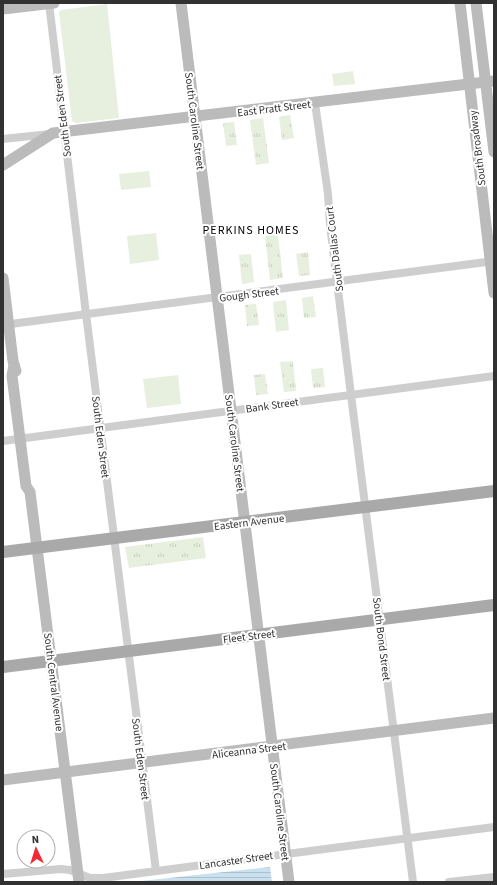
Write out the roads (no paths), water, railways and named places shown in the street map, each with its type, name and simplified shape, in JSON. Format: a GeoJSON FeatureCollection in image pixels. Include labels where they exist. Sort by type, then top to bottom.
{"type":"FeatureCollection","features":[{"type":"Feature","properties":{"kind":"main road"},"geometry":{"type":"LineString","coordinates":[[3,9],[51,3]]}},
{"type":"Feature","properties":{"kind":"main road","name":"South Caroline Street"},"geometry":{"type":"LineString","coordinates":[[181,3],[289,882]]}},
{"type":"Feature","properties":{"kind":"main road","name":"South Broadway"},"geometry":{"type":"LineString","coordinates":[[460,3],[492,262],[494,294]]}},
{"type":"Feature","properties":{"kind":"main road","name":"South Broadway"},"geometry":{"type":"LineString","coordinates":[[476,3],[490,81],[494,152]]}},
{"type":"Feature","properties":{"kind":"main road","name":"East Pratt Street"},"geometry":{"type":"LineString","coordinates":[[3,165],[59,133],[490,81]]}},
{"type":"Feature","properties":{"kind":"main road","name":"South Central Avenue"},"geometry":{"type":"LineString","coordinates":[[3,278],[7,342],[20,384],[23,438],[32,486],[30,491],[78,878]]}},
{"type":"Feature","properties":{"kind":"main road","name":"Eastern Avenue"},"geometry":{"type":"LineString","coordinates":[[3,552],[494,491]]}},
{"type":"Feature","properties":{"kind":"main road","name":"Fleet Street"},"geometry":{"type":"LineString","coordinates":[[3,667],[494,605]]}},
{"type":"Feature","properties":{"kind":"main road","name":"Aliceanna Street"},"geometry":{"type":"LineString","coordinates":[[3,780],[494,718]]}},
{"type":"Feature","properties":{"kind":"street","name":"South Eden Street"},"geometry":{"type":"LineString","coordinates":[[51,3],[59,133],[86,314],[156,871]]}},
{"type":"Feature","properties":{"kind":"street","name":"South Dallas Court"},"geometry":{"type":"LineString","coordinates":[[315,103],[328,194],[330,225],[351,395]]}},
{"type":"Feature","properties":{"kind":"street","name":"East Pratt Street"},"geometry":{"type":"LineString","coordinates":[[3,139],[59,133]]}},
{"type":"Feature","properties":{"kind":"street","name":"Gough Street"},"geometry":{"type":"LineString","coordinates":[[6,325],[492,262]]}},
{"type":"Feature","properties":{"kind":"street","name":"Bank Street"},"geometry":{"type":"LineString","coordinates":[[3,441],[494,376]]}},
{"type":"Feature","properties":{"kind":"street","name":"South Bond Street"},"geometry":{"type":"LineString","coordinates":[[351,395],[413,882]]}},
{"type":"Feature","properties":{"kind":"street","name":"Lancaster Street"},"geometry":{"type":"LineString","coordinates":[[3,874],[60,869],[70,870],[78,878],[94,878],[494,827]]}},
{"type":"Feature","properties":{"kind":"street"},"geometry":{"type":"LineString","coordinates":[[449,882],[494,876]]}},
{"type":"Feature","properties":{"kind":"water"},"geometry":{"type":"Polygon","coordinates":[[[270,867],[272,882],[132,882],[270,867]]]}},
{"type":"Feature","properties":{"kind":"district","name":"PERKINS HOMES"},"geometry":{"type":"Point","coordinates":[251,230]}}]}
